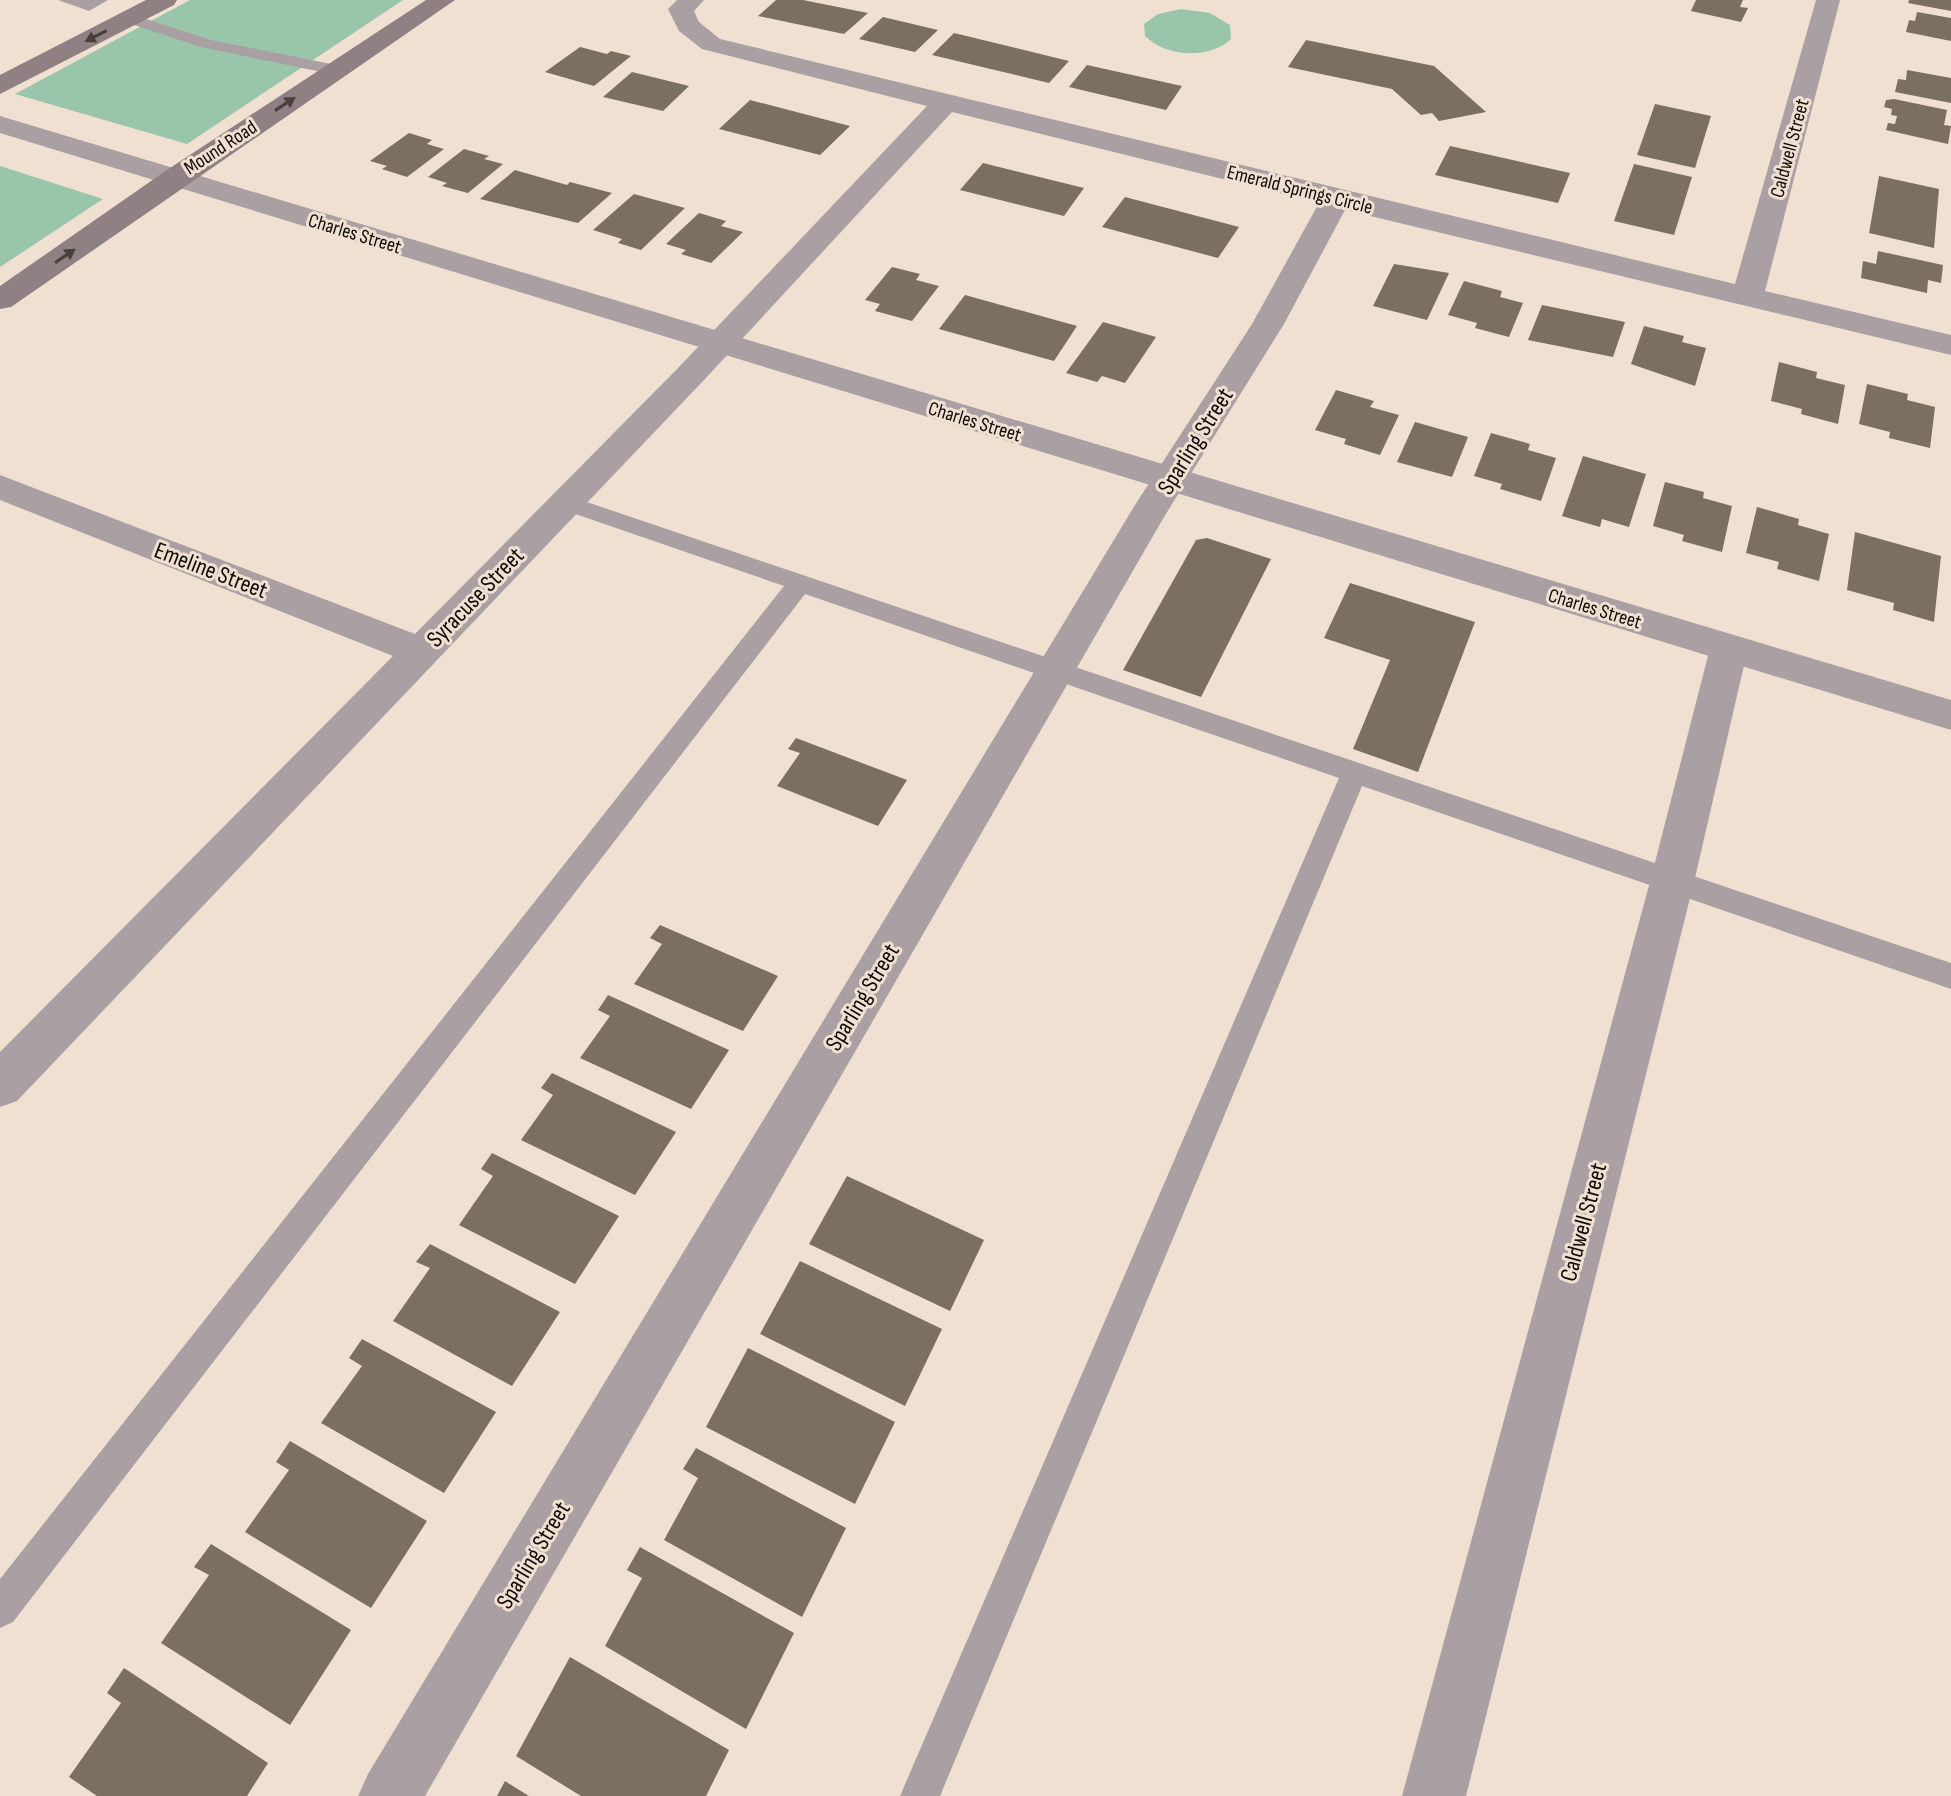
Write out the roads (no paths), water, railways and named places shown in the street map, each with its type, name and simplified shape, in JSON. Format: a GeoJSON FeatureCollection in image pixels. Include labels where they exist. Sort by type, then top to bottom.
{"type":"FeatureCollection","features":[{"type":"Feature","properties":{"kind":"main road"},"geometry":{"type":"LineString","coordinates":[[0,86],[165,0]]}},
{"type":"Feature","properties":{"kind":"main road","name":"Mound Road"},"geometry":{"type":"LineString","coordinates":[[0,300],[174,178],[443,0]]}},
{"type":"Feature","properties":{"kind":"street","name":"Emerald Springs Circle"},"geometry":{"type":"LineString","coordinates":[[692,0],[681,9],[688,26],[711,44],[1336,199],[1951,345]]}},
{"type":"Feature","properties":{"kind":"street","name":"Caldwell Street"},"geometry":{"type":"LineString","coordinates":[[1748,295],[1828,0]]}},
{"type":"Feature","properties":{"kind":"street","name":"Syracuse Street"},"geometry":{"type":"LineString","coordinates":[[0,1085],[566,503],[945,103]]}},
{"type":"Feature","properties":{"kind":"street","name":"Charles Street"},"geometry":{"type":"LineString","coordinates":[[0,124],[1951,715]]}},
{"type":"Feature","properties":{"kind":"street","name":"Sparling Street"},"geometry":{"type":"LineString","coordinates":[[390,1796],[1055,670],[1268,324],[1336,199]]}},
{"type":"Feature","properties":{"kind":"street","name":"Emeline Street"},"geometry":{"type":"LineString","coordinates":[[0,487],[422,652]]}},
{"type":"Feature","properties":{"kind":"street","name":"Caldwell Street"},"geometry":{"type":"LineString","coordinates":[[1434,1796],[1673,878],[1729,648]]}},
{"type":"Feature","properties":{"kind":"lane"},"geometry":{"type":"LineString","coordinates":[[66,0],[89,6],[100,0]]}},
{"type":"Feature","properties":{"kind":"lane"},"geometry":{"type":"LineString","coordinates":[[131,19],[207,44],[336,70]]}},
{"type":"Feature","properties":{"kind":"lane"},"geometry":{"type":"LineString","coordinates":[[566,503],[1673,878],[1951,976]]}},
{"type":"Feature","properties":{"kind":"lane"},"geometry":{"type":"LineString","coordinates":[[0,1609],[800,583]]}},
{"type":"Feature","properties":{"kind":"lane"},"geometry":{"type":"LineString","coordinates":[[920,1796],[1355,771]]}}]}
